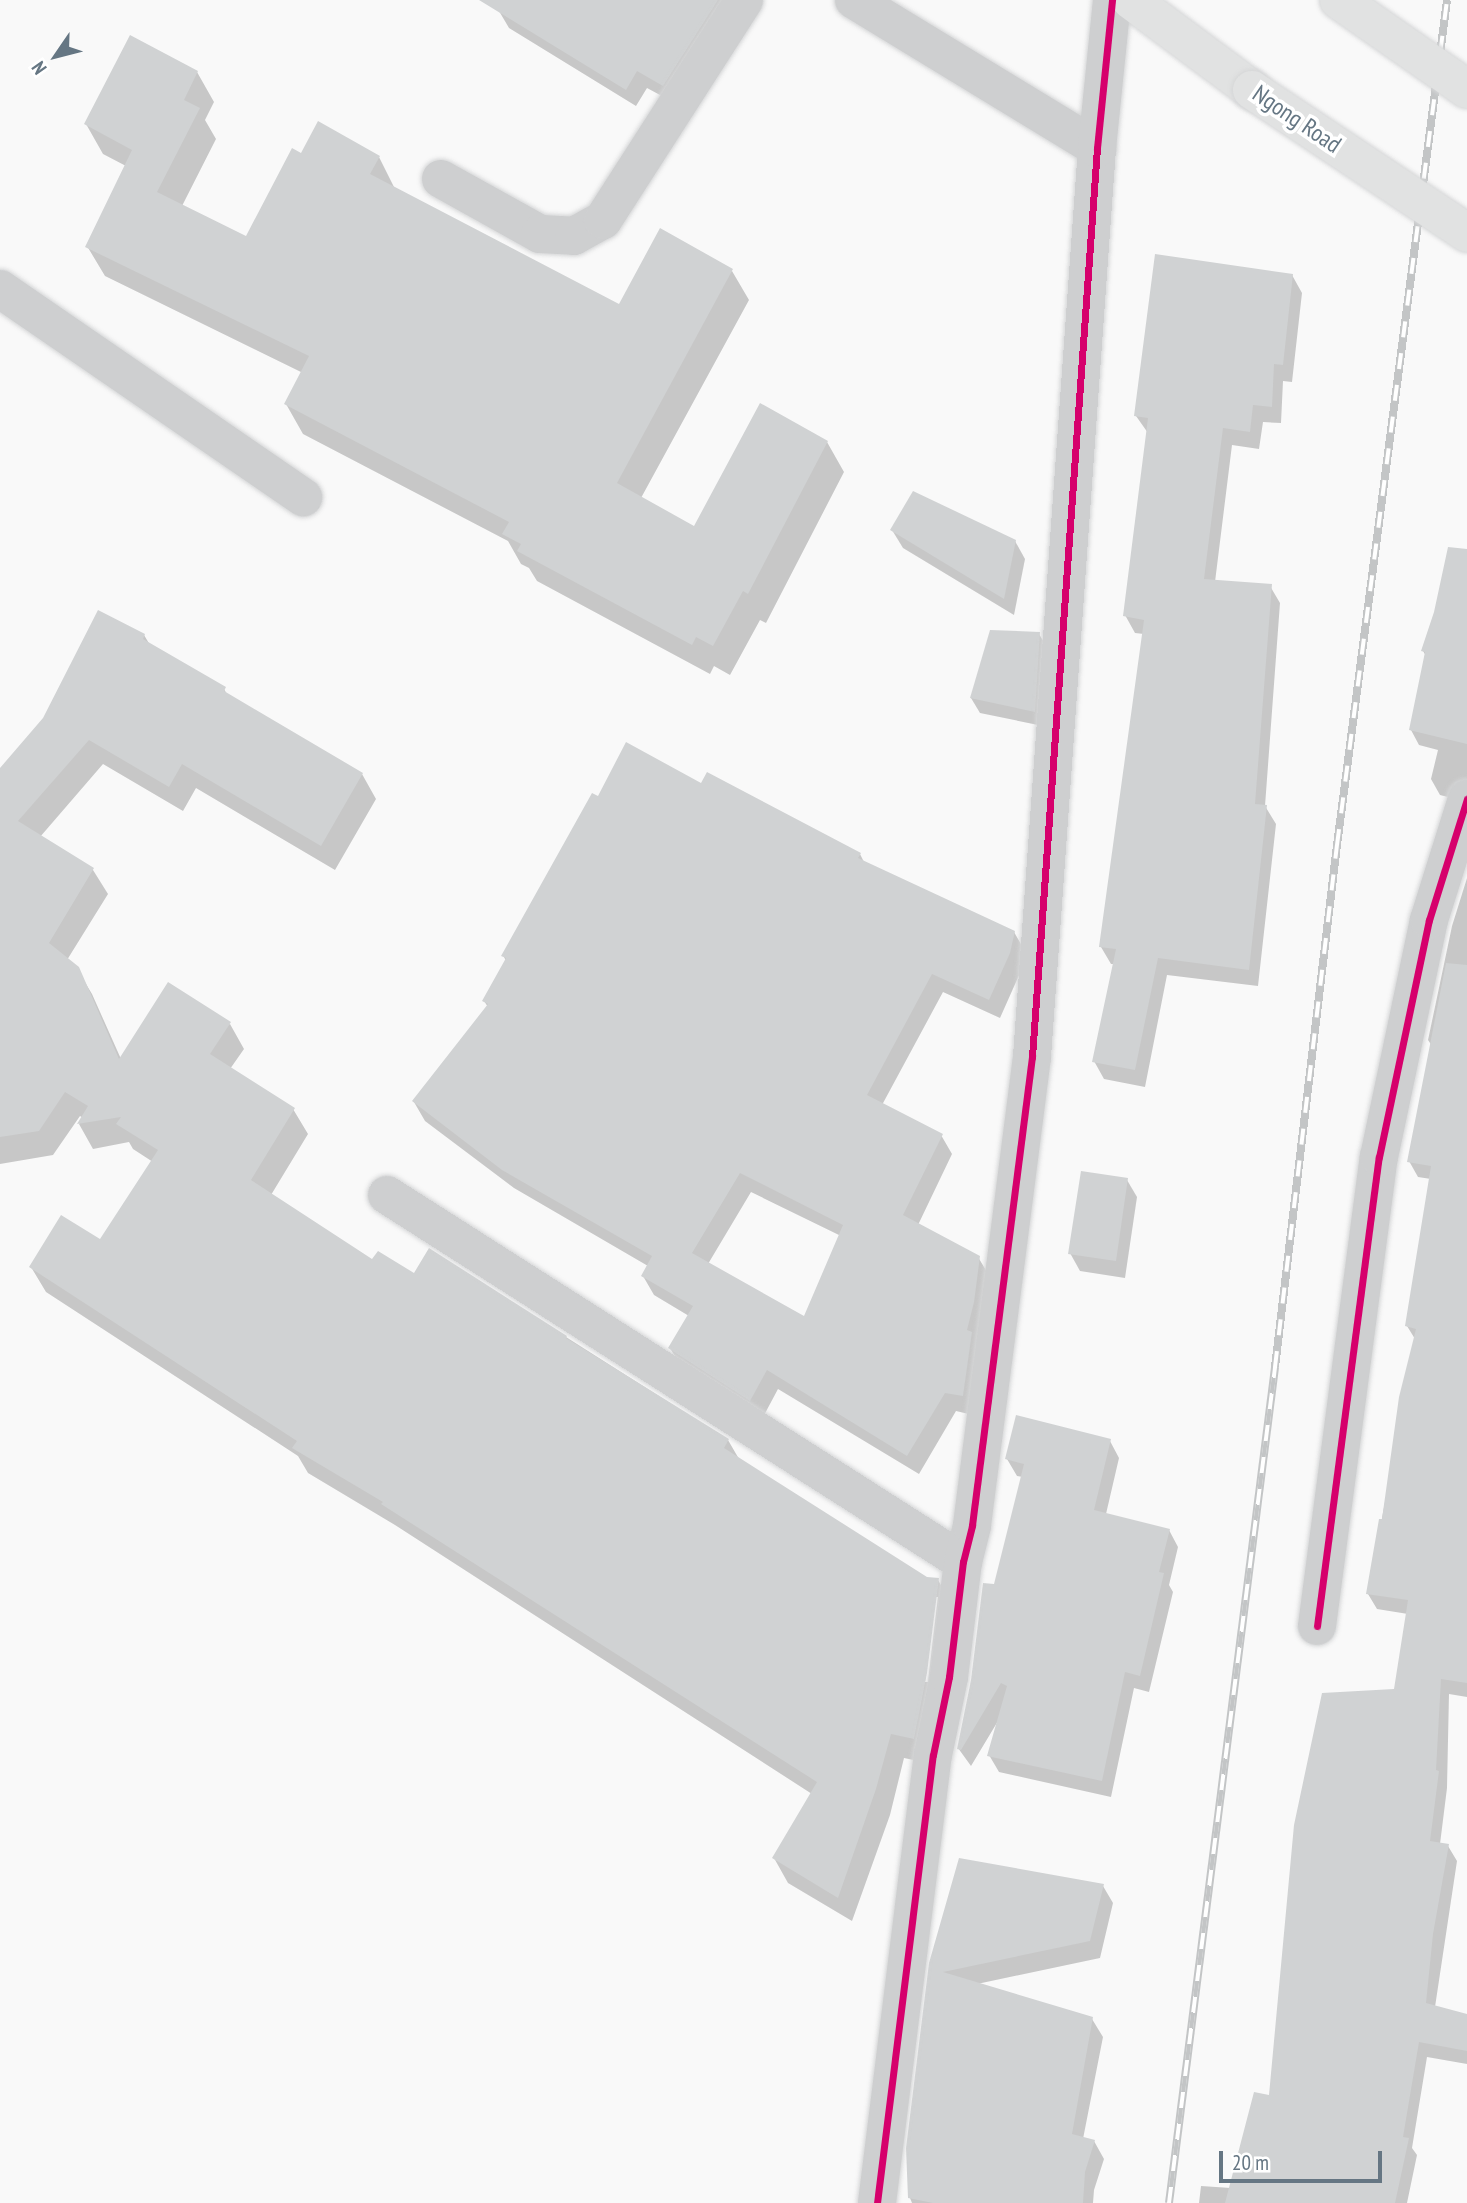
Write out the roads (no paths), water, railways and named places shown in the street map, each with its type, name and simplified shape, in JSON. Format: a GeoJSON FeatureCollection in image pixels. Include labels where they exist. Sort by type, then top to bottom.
{"type":"FeatureCollection","features":[{"type":"Feature","properties":{"kind":"main road","name":"Ngong Road"},"geometry":{"type":"LineString","coordinates":[[1131,0],[1252,90],[1467,233]]}},
{"type":"Feature","properties":{"kind":"main road"},"geometry":{"type":"LineString","coordinates":[[1339,0],[1467,89]]}},
{"type":"Feature","properties":{"kind":"street"},"geometry":{"type":"LineString","coordinates":[[440,179],[540,234],[574,236],[603,220],[744,0]]}},
{"type":"Feature","properties":{"kind":"street"},"geometry":{"type":"LineString","coordinates":[[854,0],[1097,148]]}},
{"type":"Feature","properties":{"kind":"street"},"geometry":{"type":"LineString","coordinates":[[877,2203],[933,1755],[955,1637],[963,1563],[972,1525],[1032,1058],[1097,148],[1112,0]]}},
{"type":"Feature","properties":{"kind":"street"},"geometry":{"type":"LineString","coordinates":[[0,289],[303,497]]}},
{"type":"Feature","properties":{"kind":"street"},"geometry":{"type":"LineString","coordinates":[[1317,1626],[1379,1157],[1429,920],[1467,799]]}},
{"type":"Feature","properties":{"kind":"street"},"geometry":{"type":"LineString","coordinates":[[387,1195],[963,1563]]}},
{"type":"Feature","properties":{"kind":"railway"},"geometry":{"type":"LineString","coordinates":[[1169,2203],[1275,1367],[1337,845],[1447,0]]}}]}
